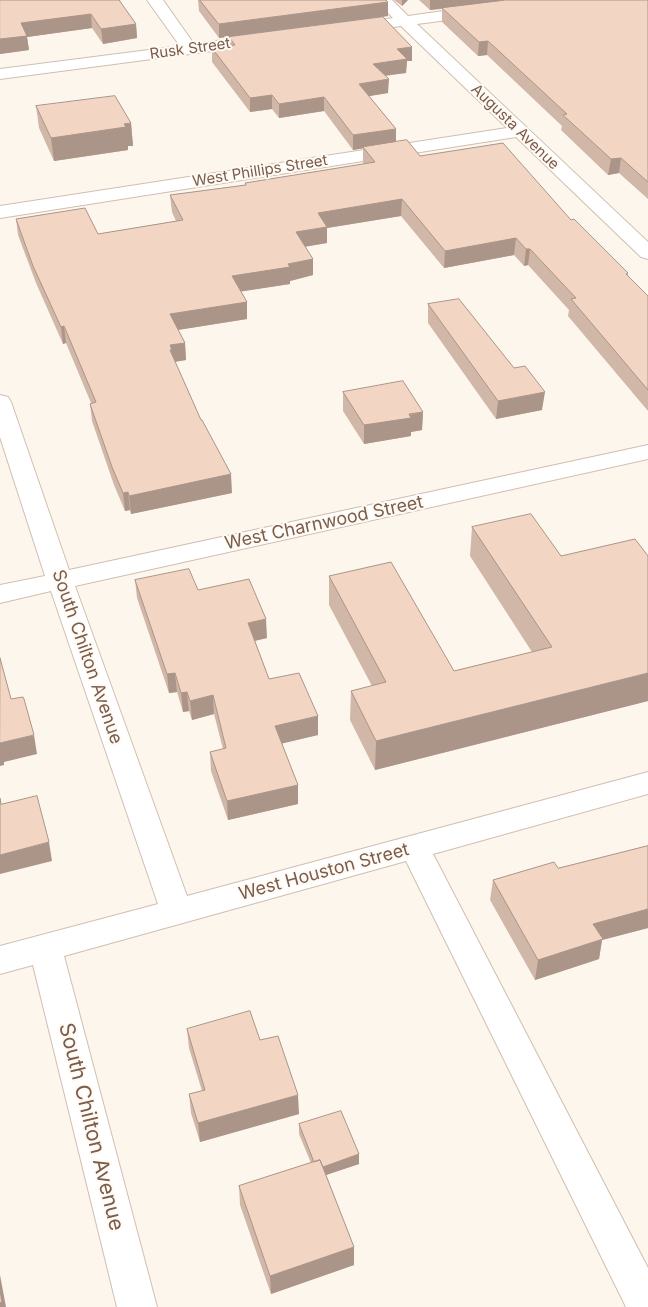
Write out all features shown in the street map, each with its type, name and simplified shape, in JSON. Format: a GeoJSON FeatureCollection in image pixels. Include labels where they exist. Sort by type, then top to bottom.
{"type":"FeatureCollection","features":[{"type":"Feature","properties":{"kind":"street"},"geometry":{"type":"LineString","coordinates":[[155,0],[190,49]]}},
{"type":"Feature","properties":{"kind":"street","name":"Augusta Avenue"},"geometry":{"type":"LineString","coordinates":[[383,0],[648,254]]}},
{"type":"Feature","properties":{"kind":"street"},"geometry":{"type":"LineString","coordinates":[[336,30],[491,9]]}},
{"type":"Feature","properties":{"kind":"street","name":"Rusk Street"},"geometry":{"type":"LineString","coordinates":[[0,74],[278,37]]}},
{"type":"Feature","properties":{"kind":"street","name":"West Phillips Street"},"geometry":{"type":"LineString","coordinates":[[0,212],[520,131]]}},
{"type":"Feature","properties":{"kind":"street","name":"South Chilton Avenue"},"geometry":{"type":"LineString","coordinates":[[0,402],[60,581],[177,912]]}},
{"type":"Feature","properties":{"kind":"street","name":"West Charnwood Street"},"geometry":{"type":"LineString","coordinates":[[0,594],[648,452]]}},
{"type":"Feature","properties":{"kind":"street","name":"West Houston Street"},"geometry":{"type":"LineString","coordinates":[[0,960],[648,783]]}},
{"type":"Feature","properties":{"kind":"street"},"geometry":{"type":"LineString","coordinates":[[414,847],[647,1307]]}},
{"type":"Feature","properties":{"kind":"street","name":"South Chilton Avenue"},"geometry":{"type":"LineString","coordinates":[[44,947],[137,1307]]}},
{"type":"Feature","properties":{"kind":"building"},"geometry":{"type":"Polygon","coordinates":[[[0,0],[119,0],[136,24],[101,29],[91,14],[21,23],[27,36],[0,39],[0,0]]]}},
{"type":"Feature","properties":{"kind":"building"},"geometry":{"type":"Polygon","coordinates":[[[200,0],[386,0],[388,2],[219,24],[200,0]]]}},
{"type":"Feature","properties":{"kind":"building"},"geometry":{"type":"Polygon","coordinates":[[[506,0],[648,0],[648,182],[621,158],[611,159],[563,115],[567,114],[488,41],[479,42],[442,8],[506,0]]]}},
{"type":"Feature","properties":{"kind":"building"},"geometry":{"type":"Polygon","coordinates":[[[383,17],[412,47],[397,49],[407,59],[373,64],[389,79],[359,84],[396,129],[353,135],[324,97],[279,104],[272,95],[250,98],[212,48],[235,45],[229,37],[383,17]]]}},
{"type":"Feature","properties":{"kind":"building"},"geometry":{"type":"Polygon","coordinates":[[[115,96],[131,123],[124,124],[126,127],[51,138],[36,106],[115,96]]]}},
{"type":"Feature","properties":{"kind":"building"},"geometry":{"type":"Polygon","coordinates":[[[407,140],[420,156],[503,143],[571,220],[574,219],[628,273],[626,274],[648,296],[648,390],[571,299],[576,298],[530,249],[526,249],[516,238],[445,251],[402,199],[318,213],[327,227],[296,232],[313,259],[288,264],[290,267],[232,276],[247,302],[170,314],[185,343],[170,345],[172,350],[170,350],[201,420],[231,474],[129,496],[128,492],[123,493],[90,404],[96,402],[64,326],[61,327],[33,266],[16,219],[85,208],[98,234],[183,220],[170,195],[246,185],[245,183],[375,162],[363,147],[407,140]]]}},
{"type":"Feature","properties":{"kind":"building"},"geometry":{"type":"Polygon","coordinates":[[[459,299],[514,368],[525,366],[545,392],[498,401],[428,304],[459,299]]]}},
{"type":"Feature","properties":{"kind":"building"},"geometry":{"type":"Polygon","coordinates":[[[403,381],[423,412],[409,414],[411,418],[364,425],[343,392],[403,381]]]}},
{"type":"Feature","properties":{"kind":"building"},"geometry":{"type":"Polygon","coordinates":[[[531,514],[561,556],[635,539],[648,556],[648,673],[376,741],[351,691],[386,682],[329,576],[391,562],[454,671],[552,647],[472,527],[531,514]]]}},
{"type":"Feature","properties":{"kind":"building"},"geometry":{"type":"Polygon","coordinates":[[[189,569],[198,590],[249,579],[266,619],[248,623],[269,679],[299,673],[318,716],[275,726],[298,785],[227,801],[210,752],[226,748],[213,695],[190,701],[187,692],[181,693],[175,673],[167,674],[135,580],[189,569]]]}},
{"type":"Feature","properties":{"kind":"building"},"geometry":{"type":"Polygon","coordinates":[[[0,658],[11,699],[23,697],[34,735],[0,743],[0,658]]]}},
{"type":"Feature","properties":{"kind":"building"},"geometry":{"type":"Polygon","coordinates":[[[37,796],[49,842],[0,855],[0,798],[1,804],[37,796]]]}},
{"type":"Feature","properties":{"kind":"building"},"geometry":{"type":"Polygon","coordinates":[[[648,846],[648,909],[593,924],[603,939],[538,960],[493,880],[554,862],[558,868],[648,846]]]}},
{"type":"Feature","properties":{"kind":"building"},"geometry":{"type":"Polygon","coordinates":[[[250,1011],[260,1040],[278,1036],[298,1095],[198,1123],[189,1094],[205,1090],[187,1029],[250,1011]]]}},
{"type":"Feature","properties":{"kind":"building"},"geometry":{"type":"Polygon","coordinates":[[[341,1111],[359,1154],[323,1167],[320,1160],[314,1162],[299,1124],[341,1111]]]}},
{"type":"Feature","properties":{"kind":"building"},"geometry":{"type":"Polygon","coordinates":[[[320,1160],[354,1247],[270,1276],[239,1186],[320,1160]]]}}]}
